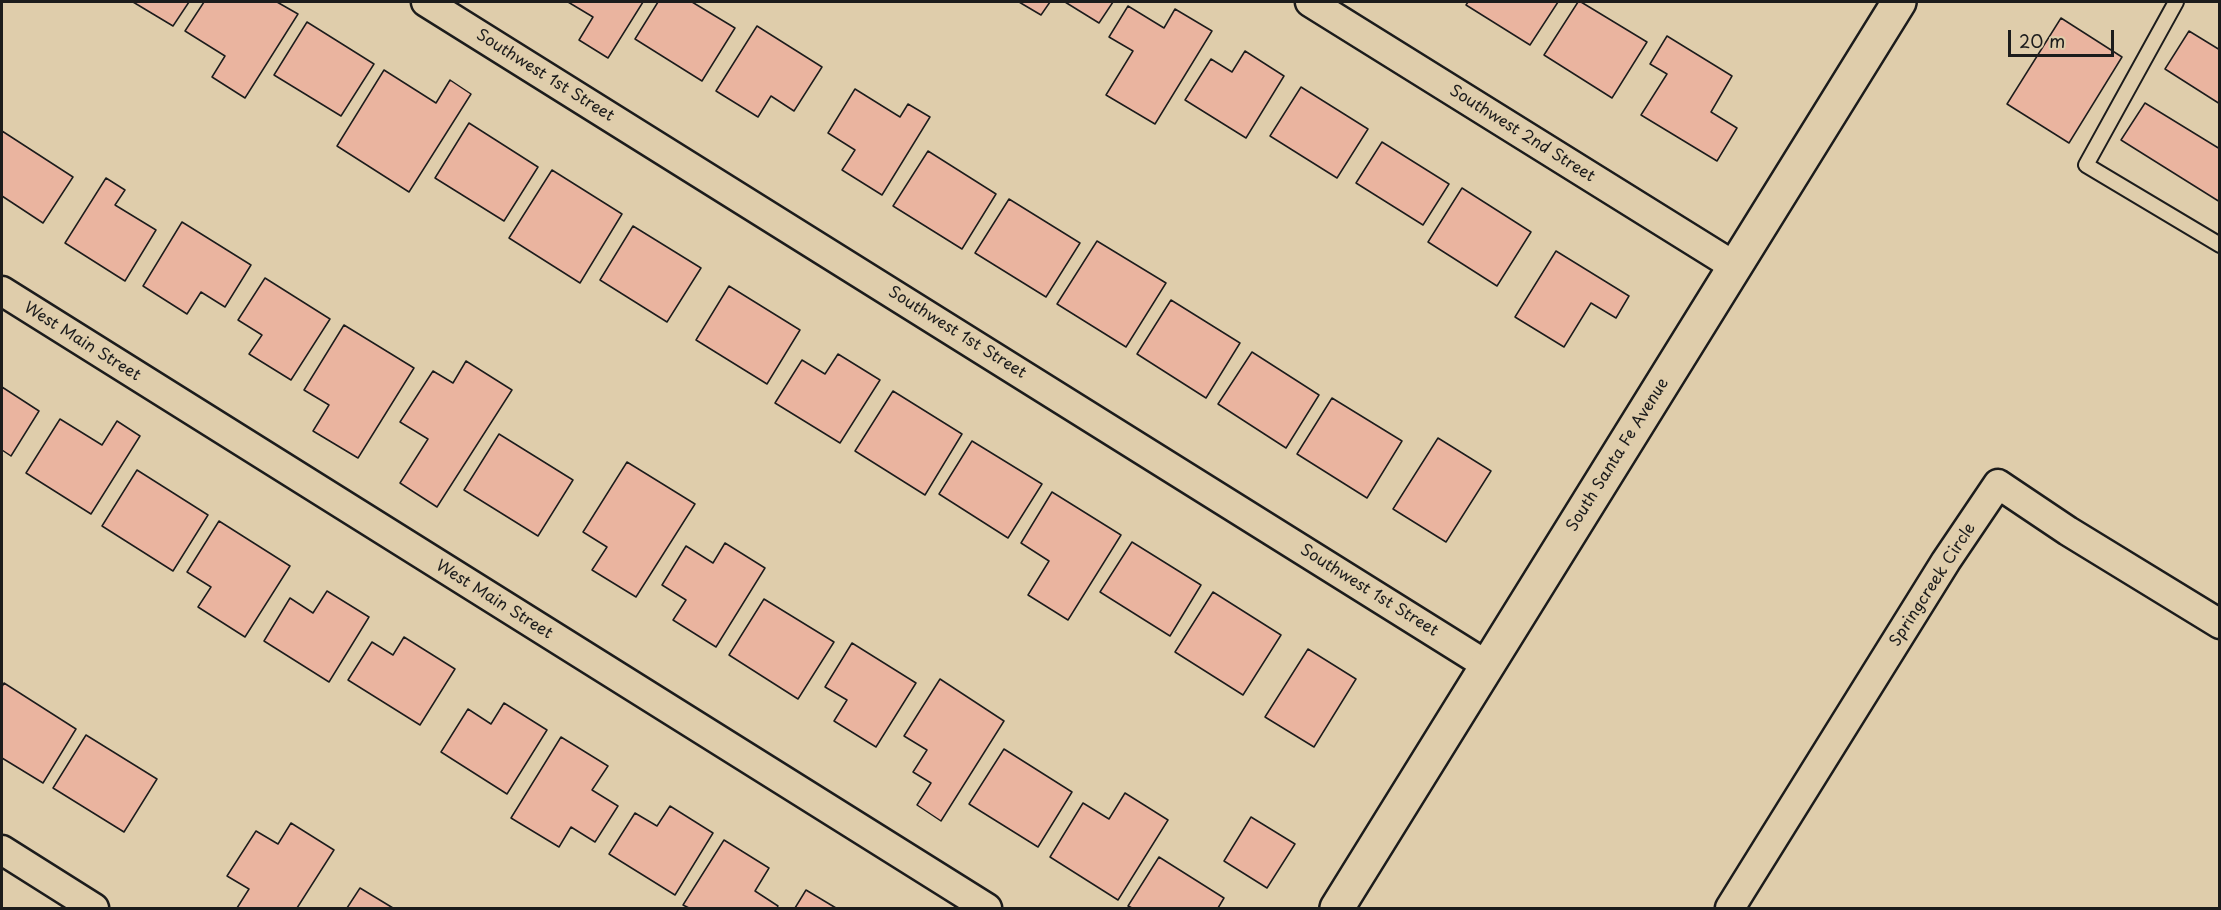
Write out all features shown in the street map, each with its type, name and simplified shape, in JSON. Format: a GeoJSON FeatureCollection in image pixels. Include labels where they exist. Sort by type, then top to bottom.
{"type":"FeatureCollection","features":[{"type":"Feature","properties":{"kind":"main road","name":"South Santa Fe Avenue"},"geometry":{"type":"LineString","coordinates":[[1337,909],[1899,2]]}},
{"type":"Feature","properties":{"kind":"street","name":"Southwest 1st Street"},"geometry":{"type":"LineString","coordinates":[[426,2],[1488,666]]}},
{"type":"Feature","properties":{"kind":"street","name":"Southwest 2nd Street"},"geometry":{"type":"LineString","coordinates":[[1310,2],[1734,266]]}},
{"type":"Feature","properties":{"kind":"street","name":"West Main Street"},"geometry":{"type":"LineString","coordinates":[[2,291],[987,909]]}},
{"type":"Feature","properties":{"kind":"street","name":"Springcreek Circle"},"geometry":{"type":"LineString","coordinates":[[1730,909],[1946,561],[1998,484],[2068,531],[2220,624]]}},
{"type":"Feature","properties":{"kind":"street"},"geometry":{"type":"LineString","coordinates":[[2,850],[94,909]]}},
{"type":"Feature","properties":{"kind":"lane"},"geometry":{"type":"LineString","coordinates":[[2176,2],[2086,165],[2220,245]]}},
{"type":"Feature","properties":{"kind":"building"},"geometry":{"type":"Polygon","coordinates":[[[133,2],[189,2],[173,26],[133,2]]]}},
{"type":"Feature","properties":{"kind":"building"},"geometry":{"type":"Polygon","coordinates":[[[204,2],[277,2],[298,14],[245,98],[212,77],[225,56],[185,31],[204,2]]]}},
{"type":"Feature","properties":{"kind":"building"},"geometry":{"type":"Polygon","coordinates":[[[568,2],[643,2],[608,58],[579,40],[593,17],[568,2]]]}},
{"type":"Feature","properties":{"kind":"building"},"geometry":{"type":"Polygon","coordinates":[[[658,2],[692,2],[735,28],[702,81],[635,39],[658,2]]]}},
{"type":"Feature","properties":{"kind":"building"},"geometry":{"type":"Polygon","coordinates":[[[1019,2],[1050,2],[1041,15],[1019,2]]]}},
{"type":"Feature","properties":{"kind":"building"},"geometry":{"type":"Polygon","coordinates":[[[1065,2],[1113,2],[1099,23],[1065,2]]]}},
{"type":"Feature","properties":{"kind":"building"},"geometry":{"type":"Polygon","coordinates":[[[1468,2],[1558,2],[1530,45],[1466,5],[1468,2]]]}},
{"type":"Feature","properties":{"kind":"building"},"geometry":{"type":"Polygon","coordinates":[[[1578,2],[1647,42],[1612,98],[1544,55],[1578,2]]]}},
{"type":"Feature","properties":{"kind":"building"},"geometry":{"type":"Polygon","coordinates":[[[1128,6],[1164,28],[1175,9],[1212,31],[1155,124],[1106,95],[1133,51],[1109,37],[1128,6]]]}},
{"type":"Feature","properties":{"kind":"building"},"geometry":{"type":"Polygon","coordinates":[[[2061,18],[2122,57],[2069,143],[2007,104],[2061,18]]]}},
{"type":"Feature","properties":{"kind":"building"},"geometry":{"type":"Polygon","coordinates":[[[307,22],[374,64],[341,116],[274,75],[307,22]]]}},
{"type":"Feature","properties":{"kind":"building"},"geometry":{"type":"Polygon","coordinates":[[[757,26],[822,67],[794,111],[771,96],[758,117],[716,91],[757,26]]]}},
{"type":"Feature","properties":{"kind":"building"},"geometry":{"type":"Polygon","coordinates":[[[2189,31],[2220,50],[2220,104],[2165,69],[2189,31]]]}},
{"type":"Feature","properties":{"kind":"building"},"geometry":{"type":"Polygon","coordinates":[[[1667,36],[1732,76],[1711,112],[1737,128],[1717,161],[1641,115],[1667,74],[1650,64],[1667,36]]]}},
{"type":"Feature","properties":{"kind":"building"},"geometry":{"type":"Polygon","coordinates":[[[1245,51],[1284,76],[1246,138],[1185,100],[1211,59],[1232,72],[1245,51]]]}},
{"type":"Feature","properties":{"kind":"building"},"geometry":{"type":"Polygon","coordinates":[[[384,70],[436,103],[450,80],[471,94],[409,192],[337,146],[384,70]]]}},
{"type":"Feature","properties":{"kind":"building"},"geometry":{"type":"Polygon","coordinates":[[[1301,87],[1368,129],[1337,178],[1270,136],[1301,87]]]}},
{"type":"Feature","properties":{"kind":"building"},"geometry":{"type":"Polygon","coordinates":[[[855,89],[900,117],[908,104],[930,117],[882,195],[842,170],[855,150],[828,133],[855,89]]]}},
{"type":"Feature","properties":{"kind":"building"},"geometry":{"type":"Polygon","coordinates":[[[2145,103],[2220,149],[2220,202],[2121,140],[2145,103]]]}},
{"type":"Feature","properties":{"kind":"building"},"geometry":{"type":"Polygon","coordinates":[[[469,123],[538,167],[504,221],[435,178],[469,123]]]}},
{"type":"Feature","properties":{"kind":"building"},"geometry":{"type":"Polygon","coordinates":[[[2,131],[73,177],[43,223],[2,196],[2,131]]]}},
{"type":"Feature","properties":{"kind":"building"},"geometry":{"type":"Polygon","coordinates":[[[1382,142],[1449,184],[1423,225],[1356,183],[1382,142]]]}},
{"type":"Feature","properties":{"kind":"building"},"geometry":{"type":"Polygon","coordinates":[[[928,151],[996,194],[962,249],[893,206],[928,151]]]}},
{"type":"Feature","properties":{"kind":"building"},"geometry":{"type":"Polygon","coordinates":[[[552,170],[622,214],[580,283],[509,238],[552,170]]]}},
{"type":"Feature","properties":{"kind":"building"},"geometry":{"type":"Polygon","coordinates":[[[106,178],[125,190],[115,205],[156,230],[125,281],[65,243],[106,178]]]}},
{"type":"Feature","properties":{"kind":"building"},"geometry":{"type":"Polygon","coordinates":[[[1462,188],[1531,232],[1497,286],[1428,242],[1462,188]]]}},
{"type":"Feature","properties":{"kind":"building"},"geometry":{"type":"Polygon","coordinates":[[[1009,199],[1080,243],[1046,297],[975,253],[1009,199]]]}},
{"type":"Feature","properties":{"kind":"building"},"geometry":{"type":"Polygon","coordinates":[[[182,222],[251,265],[225,307],[201,292],[187,314],[143,286],[182,222]]]}},
{"type":"Feature","properties":{"kind":"building"},"geometry":{"type":"Polygon","coordinates":[[[633,226],[701,268],[667,322],[600,280],[633,226]]]}},
{"type":"Feature","properties":{"kind":"building"},"geometry":{"type":"Polygon","coordinates":[[[1097,241],[1166,283],[1126,347],[1057,304],[1097,241]]]}},
{"type":"Feature","properties":{"kind":"building"},"geometry":{"type":"Polygon","coordinates":[[[1556,251],[1629,296],[1616,318],[1591,303],[1564,347],[1515,317],[1556,251]]]}},
{"type":"Feature","properties":{"kind":"building"},"geometry":{"type":"Polygon","coordinates":[[[265,278],[330,319],[291,380],[249,354],[262,335],[238,320],[265,278]]]}},
{"type":"Feature","properties":{"kind":"building"},"geometry":{"type":"Polygon","coordinates":[[[729,286],[800,330],[767,384],[696,340],[729,286]]]}},
{"type":"Feature","properties":{"kind":"building"},"geometry":{"type":"Polygon","coordinates":[[[1171,300],[1240,343],[1206,398],[1137,354],[1171,300]]]}},
{"type":"Feature","properties":{"kind":"building"},"geometry":{"type":"Polygon","coordinates":[[[344,325],[414,368],[358,458],[313,431],[329,405],[304,390],[344,325]]]}},
{"type":"Feature","properties":{"kind":"building"},"geometry":{"type":"Polygon","coordinates":[[[1252,352],[1319,395],[1286,448],[1218,404],[1252,352]]]}},
{"type":"Feature","properties":{"kind":"building"},"geometry":{"type":"Polygon","coordinates":[[[838,354],[880,380],[840,443],[775,403],[802,360],[825,374],[838,354]]]}},
{"type":"Feature","properties":{"kind":"building"},"geometry":{"type":"Polygon","coordinates":[[[466,361],[512,390],[437,507],[400,483],[428,439],[400,422],[433,371],[453,383],[466,361]]]}},
{"type":"Feature","properties":{"kind":"building"},"geometry":{"type":"Polygon","coordinates":[[[2,387],[39,411],[11,456],[2,450],[2,387]]]}},
{"type":"Feature","properties":{"kind":"building"},"geometry":{"type":"Polygon","coordinates":[[[893,391],[962,434],[925,495],[855,451],[893,391]]]}},
{"type":"Feature","properties":{"kind":"building"},"geometry":{"type":"Polygon","coordinates":[[[1332,398],[1402,441],[1367,498],[1297,454],[1332,398]]]}},
{"type":"Feature","properties":{"kind":"building"},"geometry":{"type":"Polygon","coordinates":[[[60,419],[102,445],[117,421],[140,436],[91,514],[26,473],[60,419]]]}},
{"type":"Feature","properties":{"kind":"building"},"geometry":{"type":"Polygon","coordinates":[[[499,434],[573,480],[538,536],[464,490],[499,434]]]}},
{"type":"Feature","properties":{"kind":"building"},"geometry":{"type":"Polygon","coordinates":[[[1438,438],[1491,471],[1446,542],[1393,509],[1438,438]]]}},
{"type":"Feature","properties":{"kind":"building"},"geometry":{"type":"Polygon","coordinates":[[[972,441],[1042,484],[1008,538],[939,494],[972,441]]]}},
{"type":"Feature","properties":{"kind":"building"},"geometry":{"type":"Polygon","coordinates":[[[627,462],[695,504],[636,597],[592,570],[607,547],[583,532],[627,462]]]}},
{"type":"Feature","properties":{"kind":"building"},"geometry":{"type":"Polygon","coordinates":[[[137,470],[208,515],[173,571],[102,526],[137,470]]]}},
{"type":"Feature","properties":{"kind":"building"},"geometry":{"type":"Polygon","coordinates":[[[1052,492],[1121,535],[1068,620],[1028,595],[1049,561],[1021,543],[1052,492]]]}},
{"type":"Feature","properties":{"kind":"building"},"geometry":{"type":"Polygon","coordinates":[[[219,521],[290,566],[245,637],[198,607],[211,587],[187,572],[219,521]]]}},
{"type":"Feature","properties":{"kind":"building"},"geometry":{"type":"Polygon","coordinates":[[[1132,542],[1201,585],[1170,636],[1100,592],[1132,542]]]}},
{"type":"Feature","properties":{"kind":"building"},"geometry":{"type":"Polygon","coordinates":[[[725,543],[765,568],[716,647],[673,620],[686,600],[662,585],[686,546],[713,563],[725,543]]]}},
{"type":"Feature","properties":{"kind":"building"},"geometry":{"type":"Polygon","coordinates":[[[327,591],[369,617],[329,682],[264,641],[290,598],[313,613],[327,591]]]}},
{"type":"Feature","properties":{"kind":"building"},"geometry":{"type":"Polygon","coordinates":[[[1213,592],[1281,635],[1243,695],[1175,652],[1213,592]]]}},
{"type":"Feature","properties":{"kind":"building"},"geometry":{"type":"Polygon","coordinates":[[[764,599],[834,642],[798,699],[729,655],[764,599]]]}},
{"type":"Feature","properties":{"kind":"building"},"geometry":{"type":"Polygon","coordinates":[[[404,637],[455,669],[420,725],[348,680],[372,642],[393,655],[404,637]]]}},
{"type":"Feature","properties":{"kind":"building"},"geometry":{"type":"Polygon","coordinates":[[[852,643],[916,683],[876,747],[834,721],[847,700],[825,687],[852,643]]]}},
{"type":"Feature","properties":{"kind":"building"},"geometry":{"type":"Polygon","coordinates":[[[1308,649],[1356,679],[1314,747],[1265,717],[1308,649]]]}},
{"type":"Feature","properties":{"kind":"building"},"geometry":{"type":"Polygon","coordinates":[[[940,679],[1004,721],[941,821],[917,805],[931,783],[913,772],[927,750],[904,736],[940,679]]]}},
{"type":"Feature","properties":{"kind":"building"},"geometry":{"type":"Polygon","coordinates":[[[4,683],[76,729],[43,783],[2,758],[2,687],[4,683]]]}},
{"type":"Feature","properties":{"kind":"building"},"geometry":{"type":"Polygon","coordinates":[[[504,703],[547,730],[507,794],[441,752],[468,709],[491,724],[504,703]]]}},
{"type":"Feature","properties":{"kind":"building"},"geometry":{"type":"Polygon","coordinates":[[[86,735],[157,779],[124,832],[53,788],[86,735]]]}},
{"type":"Feature","properties":{"kind":"building"},"geometry":{"type":"Polygon","coordinates":[[[561,737],[608,766],[592,790],[618,806],[595,842],[571,827],[559,847],[511,818],[561,737]]]}},
{"type":"Feature","properties":{"kind":"building"},"geometry":{"type":"Polygon","coordinates":[[[1004,749],[1072,792],[1038,847],[969,804],[1004,749]]]}},
{"type":"Feature","properties":{"kind":"building"},"geometry":{"type":"Polygon","coordinates":[[[1125,793],[1168,820],[1118,900],[1050,857],[1083,803],[1109,819],[1125,793]]]}},
{"type":"Feature","properties":{"kind":"building"},"geometry":{"type":"Polygon","coordinates":[[[670,806],[713,833],[675,895],[609,854],[635,813],[657,826],[670,806]]]}},
{"type":"Feature","properties":{"kind":"building"},"geometry":{"type":"Polygon","coordinates":[[[1251,817],[1295,844],[1267,888],[1224,861],[1251,817]]]}},
{"type":"Feature","properties":{"kind":"building"},"geometry":{"type":"Polygon","coordinates":[[[291,823],[334,850],[297,908],[237,908],[249,889],[227,876],[256,831],[278,844],[291,823]]]}},
{"type":"Feature","properties":{"kind":"building"},"geometry":{"type":"Polygon","coordinates":[[[724,840],[769,868],[755,891],[778,906],[777,908],[689,908],[683,905],[724,840]]]}},
{"type":"Feature","properties":{"kind":"building"},"geometry":{"type":"Polygon","coordinates":[[[1159,857],[1224,898],[1218,908],[1132,908],[1128,906],[1159,857]]]}},
{"type":"Feature","properties":{"kind":"building"},"geometry":{"type":"Polygon","coordinates":[[[360,888],[393,908],[347,908],[360,888]]]}},
{"type":"Feature","properties":{"kind":"building"},"geometry":{"type":"Polygon","coordinates":[[[806,890],[836,908],[795,908],[806,890]]]}}]}
